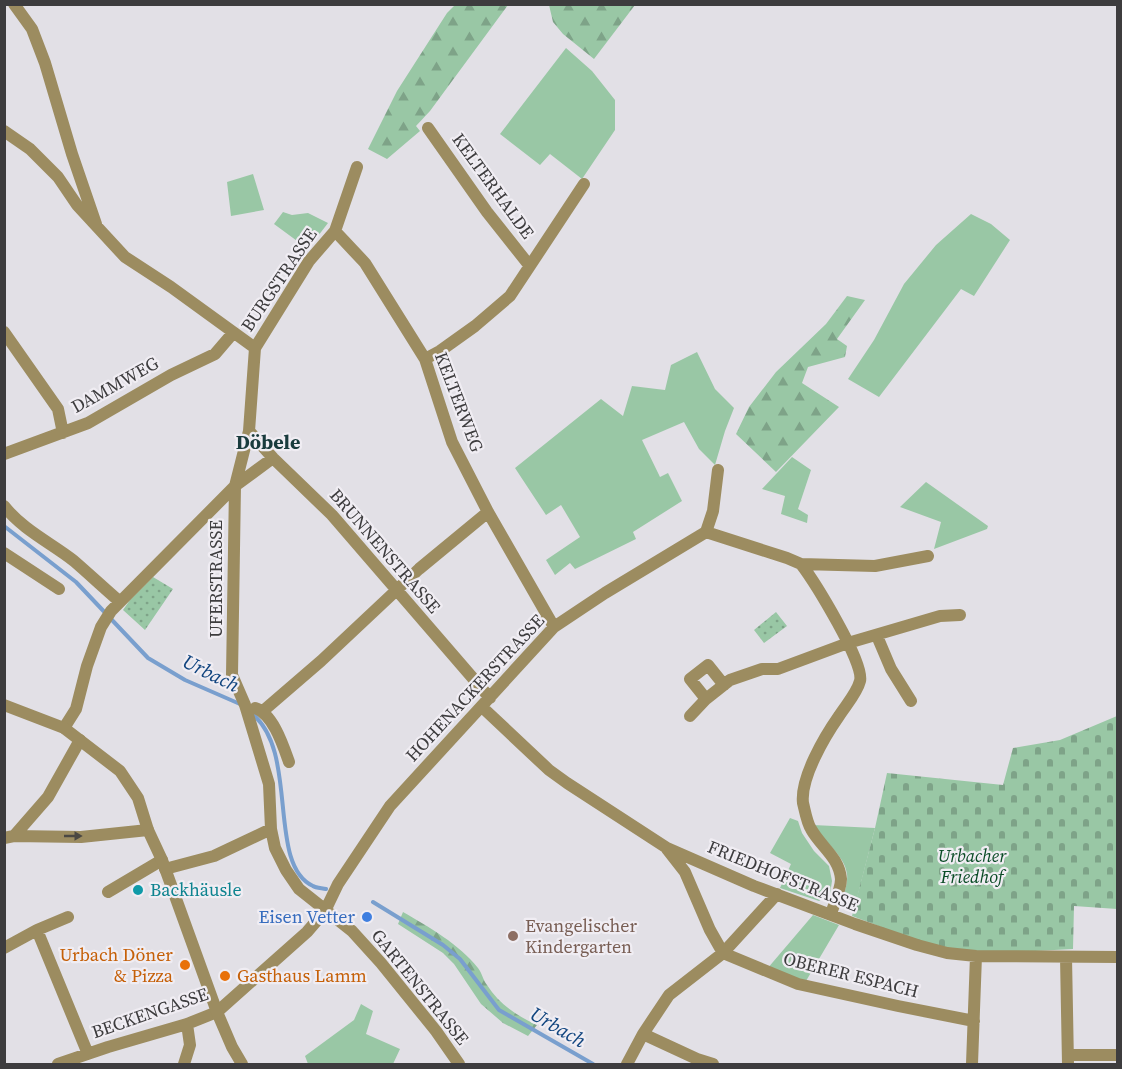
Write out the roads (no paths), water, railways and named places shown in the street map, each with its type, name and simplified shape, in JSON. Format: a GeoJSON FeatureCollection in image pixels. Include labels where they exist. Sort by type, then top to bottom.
{"type":"FeatureCollection","features":[{"type":"Feature","properties":{"kind":"street"},"geometry":{"type":"LineString","coordinates":[[14,4],[32,29],[45,63],[96,225]]}},
{"type":"Feature","properties":{"kind":"street","name":"KELTERHALDE"},"geometry":{"type":"LineString","coordinates":[[428,128],[488,212],[530,265]]}},
{"type":"Feature","properties":{"kind":"street"},"geometry":{"type":"LineString","coordinates":[[4,131],[30,149],[58,177],[77,205],[125,257],[255,348]]}},
{"type":"Feature","properties":{"kind":"street","name":"BURGSTRASSE"},"geometry":{"type":"LineString","coordinates":[[235,486],[249,431],[255,348],[309,261],[334,231],[357,167]]}},
{"type":"Feature","properties":{"kind":"street","name":"KELTERHALDE"},"geometry":{"type":"LineString","coordinates":[[425,359],[475,326],[510,296],[584,184]]}},
{"type":"Feature","properties":{"kind":"street","name":"KELTERWEG"},"geometry":{"type":"LineString","coordinates":[[334,231],[365,263],[425,359],[452,442],[488,512],[554,627]]}},
{"type":"Feature","properties":{"kind":"street"},"geometry":{"type":"LineString","coordinates":[[4,332],[58,409],[63,433]]}},
{"type":"Feature","properties":{"kind":"street","name":"DAMMWEG"},"geometry":{"type":"LineString","coordinates":[[4,454],[88,423],[171,375],[215,354],[233,333]]}},
{"type":"Feature","properties":{"kind":"street","name":"BRUNNENSTRASSE"},"geometry":{"type":"LineString","coordinates":[[249,431],[273,458],[332,515],[486,702]]}},
{"type":"Feature","properties":{"kind":"street","name":"BURGSTRASSE"},"geometry":{"type":"LineString","coordinates":[[64,728],[76,709],[87,666],[101,627],[115,606],[212,512],[235,486],[273,458]]}},
{"type":"Feature","properties":{"kind":"street"},"geometry":{"type":"LineString","coordinates":[[718,470],[712,511],[706,532],[801,564],[875,566],[928,556]]}},
{"type":"Feature","properties":{"kind":"street","name":"UFERSTRASSE"},"geometry":{"type":"LineString","coordinates":[[235,486],[232,675],[246,709],[269,784],[271,829],[275,848],[299,889],[325,910]]}},
{"type":"Feature","properties":{"kind":"street"},"geometry":{"type":"LineString","coordinates":[[4,506],[24,526],[73,561],[115,606]]}},
{"type":"Feature","properties":{"kind":"street"},"geometry":{"type":"LineString","coordinates":[[246,709],[263,711],[488,512]]}},
{"type":"Feature","properties":{"kind":"street","name":"HOHENACKERSTRASSE"},"geometry":{"type":"LineString","coordinates":[[325,910],[338,884],[390,806],[554,627],[604,593],[706,532]]}},
{"type":"Feature","properties":{"kind":"street"},"geometry":{"type":"LineString","coordinates":[[4,553],[59,589]]}},
{"type":"Feature","properties":{"kind":"street"},"geometry":{"type":"LineString","coordinates":[[801,564],[848,643],[858,664],[861,679],[829,731],[809,770],[803,801],[810,828],[835,858],[841,881],[831,914]]}},
{"type":"Feature","properties":{"kind":"street"},"geometry":{"type":"LineString","coordinates":[[690,716],[706,699],[730,680],[762,669],[778,669],[848,643],[940,616],[960,615]]}},
{"type":"Feature","properties":{"kind":"street"},"geometry":{"type":"LineString","coordinates":[[877,636],[891,669],[910,701]]}},
{"type":"Feature","properties":{"kind":"street"},"geometry":{"type":"LineString","coordinates":[[706,699],[690,679],[708,665],[724,685]]}},
{"type":"Feature","properties":{"kind":"street","name":"FRIEDHOFSTRASSE"},"geometry":{"type":"LineString","coordinates":[[486,702],[558,776],[667,848],[777,894],[917,945],[947,953],[976,956],[1118,957]]}},
{"type":"Feature","properties":{"kind":"street"},"geometry":{"type":"LineString","coordinates":[[4,705],[64,728],[120,771],[138,798],[217,1011],[242,1065]]}},
{"type":"Feature","properties":{"kind":"street"},"geometry":{"type":"LineString","coordinates":[[263,711],[281,740],[289,762]]}},
{"type":"Feature","properties":{"kind":"street"},"geometry":{"type":"LineString","coordinates":[[9,837],[48,797],[80,740]]}},
{"type":"Feature","properties":{"kind":"street"},"geometry":{"type":"LineString","coordinates":[[108,892],[163,865],[214,856],[271,829]]}},
{"type":"Feature","properties":{"kind":"street"},"geometry":{"type":"LineString","coordinates":[[9,837],[81,837],[148,830]]}},
{"type":"Feature","properties":{"kind":"street"},"geometry":{"type":"LineString","coordinates":[[667,848],[685,872],[710,930],[723,952]]}},
{"type":"Feature","properties":{"kind":"street"},"geometry":{"type":"LineString","coordinates":[[627,1065],[643,1034],[669,995],[723,952],[777,894]]}},
{"type":"Feature","properties":{"kind":"street","name":"BECKENGASSE"},"geometry":{"type":"LineString","coordinates":[[58,1065],[187,1024],[217,1011],[299,939],[325,910]]}},
{"type":"Feature","properties":{"kind":"street","name":"GARTENSTRASSE"},"geometry":{"type":"LineString","coordinates":[[325,910],[352,932],[381,963],[436,1031],[459,1065]]}},
{"type":"Feature","properties":{"kind":"street"},"geometry":{"type":"LineString","coordinates":[[4,948],[37,930],[68,917]]}},
{"type":"Feature","properties":{"kind":"street"},"geometry":{"type":"LineString","coordinates":[[37,930],[88,1054]]}},
{"type":"Feature","properties":{"kind":"street","name":"OBERER ESPACH"},"geometry":{"type":"LineString","coordinates":[[723,952],[798,984],[974,1021]]}},
{"type":"Feature","properties":{"kind":"street"},"geometry":{"type":"LineString","coordinates":[[972,1065],[976,956]]}},
{"type":"Feature","properties":{"kind":"street"},"geometry":{"type":"LineString","coordinates":[[1066,957],[1068,1060],[1117,1055]]}},
{"type":"Feature","properties":{"kind":"street"},"geometry":{"type":"LineString","coordinates":[[184,1065],[190,1045],[187,1024]]}},
{"type":"Feature","properties":{"kind":"street"},"geometry":{"type":"LineString","coordinates":[[643,1034],[713,1065]]}},
{"type":"Feature","properties":{"kind":"waterway","name":"Urbach"},"geometry":{"type":"LineString","coordinates":[[4,526],[76,582],[148,658],[185,680],[240,704]]}},
{"type":"Feature","properties":{"kind":"waterway","name":"Urbach"},"geometry":{"type":"LineString","coordinates":[[251,713],[266,730],[275,753],[290,855],[299,874],[313,886],[326,889]]}},
{"type":"Feature","properties":{"kind":"waterway","name":"Urbach"},"geometry":{"type":"LineString","coordinates":[[373,902],[443,945],[460,959],[499,1010],[593,1064]]}},
{"type":"Feature","properties":{"kind":"place","name":"Backhäusle"},"geometry":{"type":"Point","coordinates":[138,890]}},
{"type":"Feature","properties":{"kind":"place","name":"Eisen Vetter"},"geometry":{"type":"Point","coordinates":[367,917]}},
{"type":"Feature","properties":{"kind":"place","name":"Evangelischer Kindergarten"},"geometry":{"type":"Point","coordinates":[513,936]}},
{"type":"Feature","properties":{"kind":"place","name":"Urbach Döner & Pizza"},"geometry":{"type":"Point","coordinates":[185,965]}},
{"type":"Feature","properties":{"kind":"place","name":"Gasthaus Lamm"},"geometry":{"type":"Point","coordinates":[225,976]}},
{"type":"Feature","properties":{"kind":"district","name":"Döbele"},"geometry":{"type":"Point","coordinates":[268,442]}},
{"type":"Feature","properties":{"kind":"park label","name":"Urbacher Friedhof"},"geometry":{"type":"Point","coordinates":[972,866]}}]}
